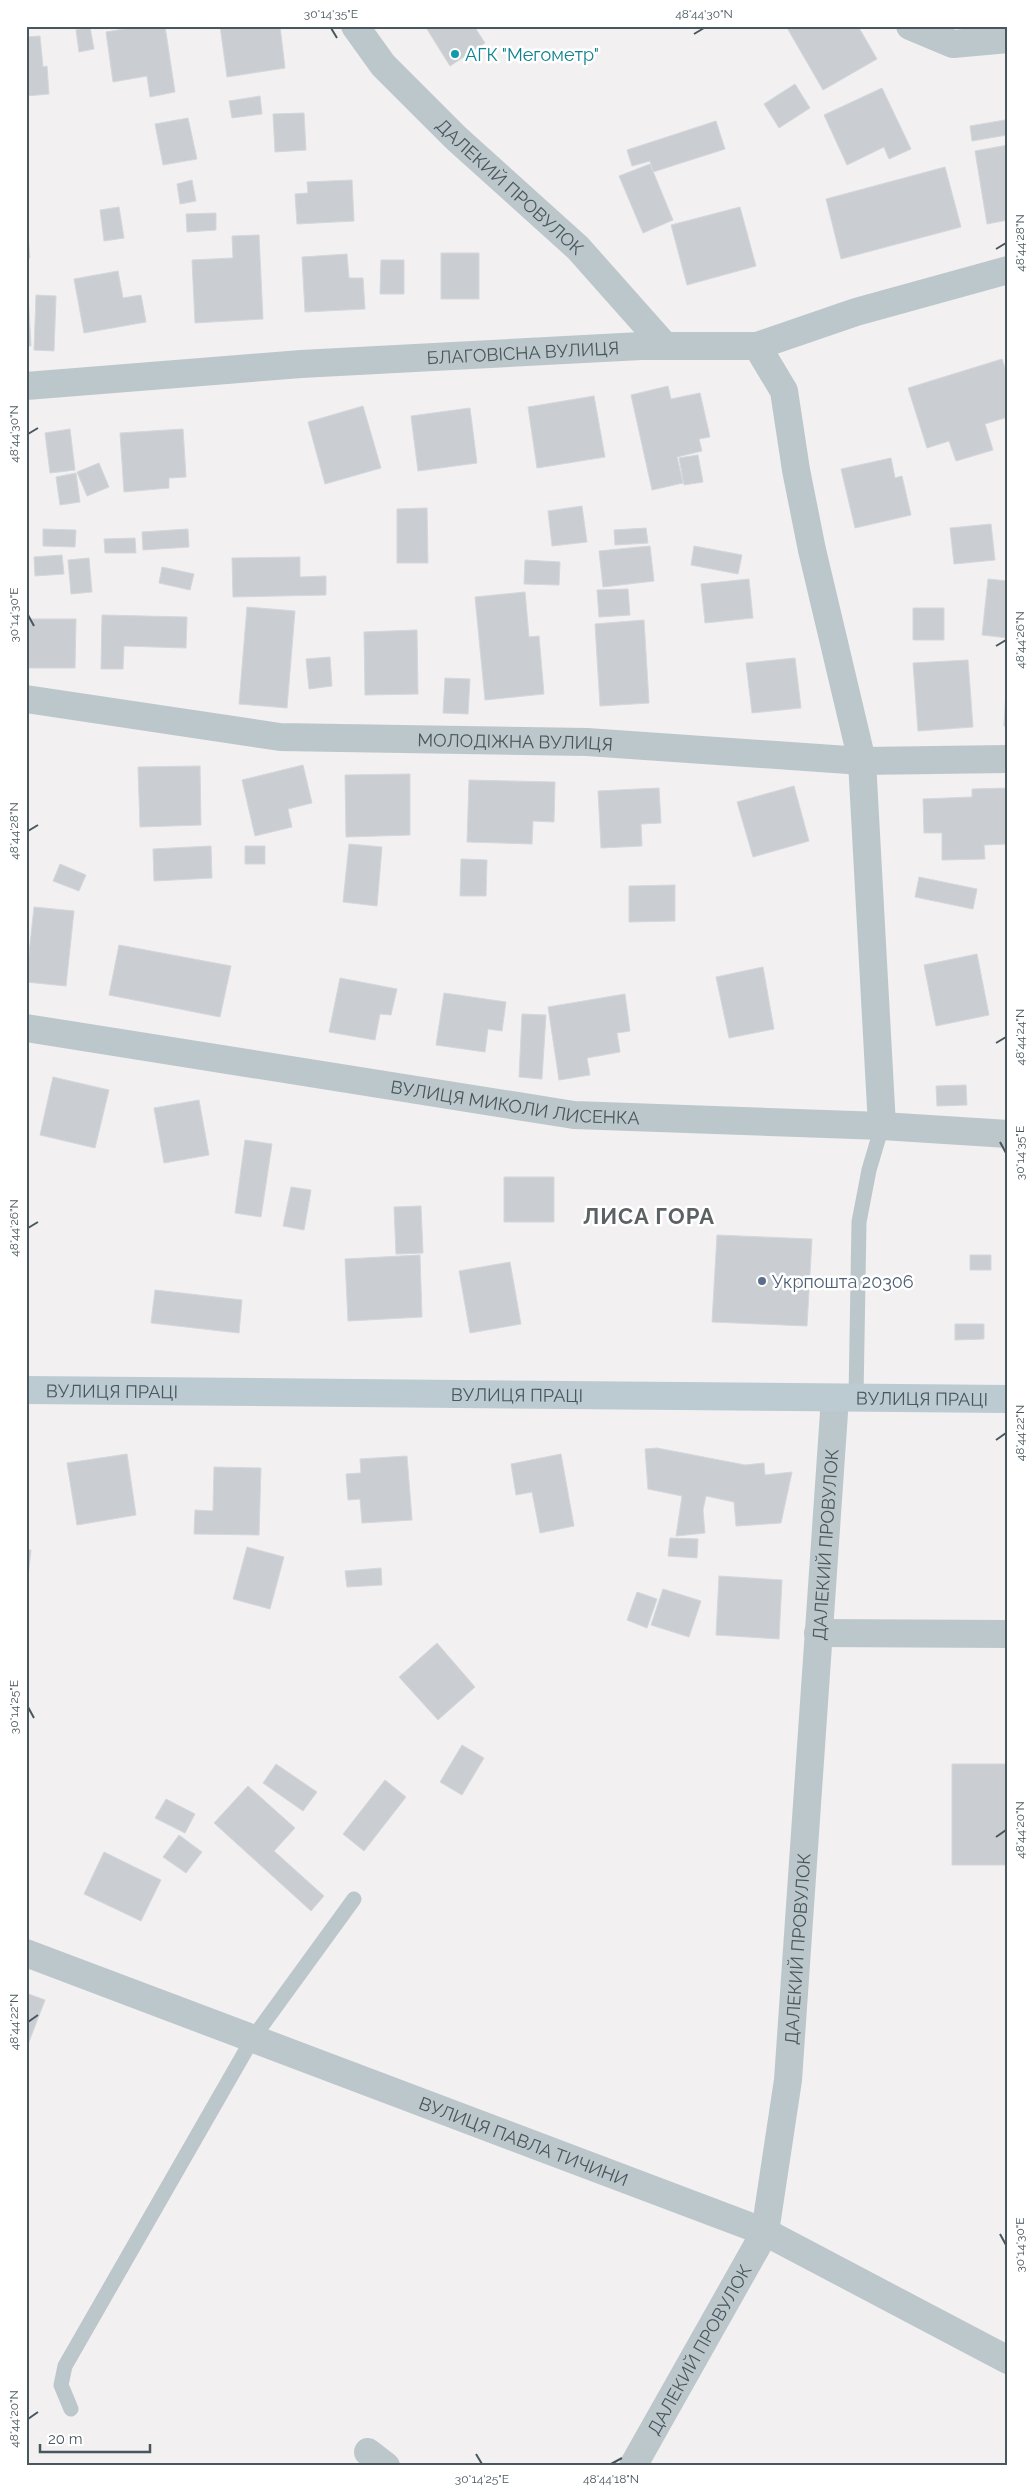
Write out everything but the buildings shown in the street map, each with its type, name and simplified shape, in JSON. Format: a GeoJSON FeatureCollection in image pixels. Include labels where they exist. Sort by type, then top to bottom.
{"type":"FeatureCollection","features":[{"type":"Feature","properties":{"kind":"main road","name":"ВУЛИЦЯ ПРАЦІ"},"geometry":{"type":"LineString","coordinates":[[26,1390],[1008,1399]]}},
{"type":"Feature","properties":{"kind":"street","name":"ДАЛЕКИЙ ПРОВУЛОК"},"geometry":{"type":"LineString","coordinates":[[355,26],[383,65],[456,138],[578,248],[665,346]]}},
{"type":"Feature","properties":{"kind":"street"},"geometry":{"type":"LineString","coordinates":[[910,26],[954,44],[1008,39]]}},
{"type":"Feature","properties":{"kind":"street","name":"БЛАГОВІСНА ВУЛИЦЯ"},"geometry":{"type":"LineString","coordinates":[[26,386],[301,364],[665,346],[757,346],[856,312],[1008,270]]}},
{"type":"Feature","properties":{"kind":"street"},"geometry":{"type":"LineString","coordinates":[[757,346],[784,391],[796,470],[810,541],[862,761],[882,1126]]}},
{"type":"Feature","properties":{"kind":"street","name":"МОЛОДІЖНА ВУЛИЦЯ"},"geometry":{"type":"LineString","coordinates":[[26,699],[280,737],[587,742],[862,761],[1008,759]]}},
{"type":"Feature","properties":{"kind":"street","name":"ВУЛИЦЯ МИКОЛИ ЛИСЕНКА"},"geometry":{"type":"LineString","coordinates":[[26,1028],[574,1115],[882,1126],[1008,1134]]}},
{"type":"Feature","properties":{"kind":"street","name":"ДАЛЕКИЙ ПРОВУЛОК"},"geometry":{"type":"LineString","coordinates":[[633,2466],[765,2232],[788,2080],[818,1633],[846,1398]]}},
{"type":"Feature","properties":{"kind":"street"},"geometry":{"type":"LineString","coordinates":[[818,1633],[1008,1634]]}},
{"type":"Feature","properties":{"kind":"street","name":"ВУЛИЦЯ ПАВЛА ТИЧИНИ"},"geometry":{"type":"LineString","coordinates":[[26,1953],[765,2232],[1008,2360]]}},
{"type":"Feature","properties":{"kind":"lane"},"geometry":{"type":"LineString","coordinates":[[846,1398],[859,1222],[868,1170],[882,1126]]}},
{"type":"Feature","properties":{"kind":"lane"},"geometry":{"type":"LineString","coordinates":[[71,2410],[61,2385],[65,2366],[253,2038],[354,1899]]}},
{"type":"Feature","properties":{"kind":"place","name":"АГК \"Мегометр\""},"geometry":{"type":"Point","coordinates":[455,54]}},
{"type":"Feature","properties":{"kind":"place","name":"Укрпошта 20306"},"geometry":{"type":"Point","coordinates":[762,1281]}},
{"type":"Feature","properties":{"kind":"district","name":"ЛИСА ГОРА"},"geometry":{"type":"Point","coordinates":[649,1216]}}]}
